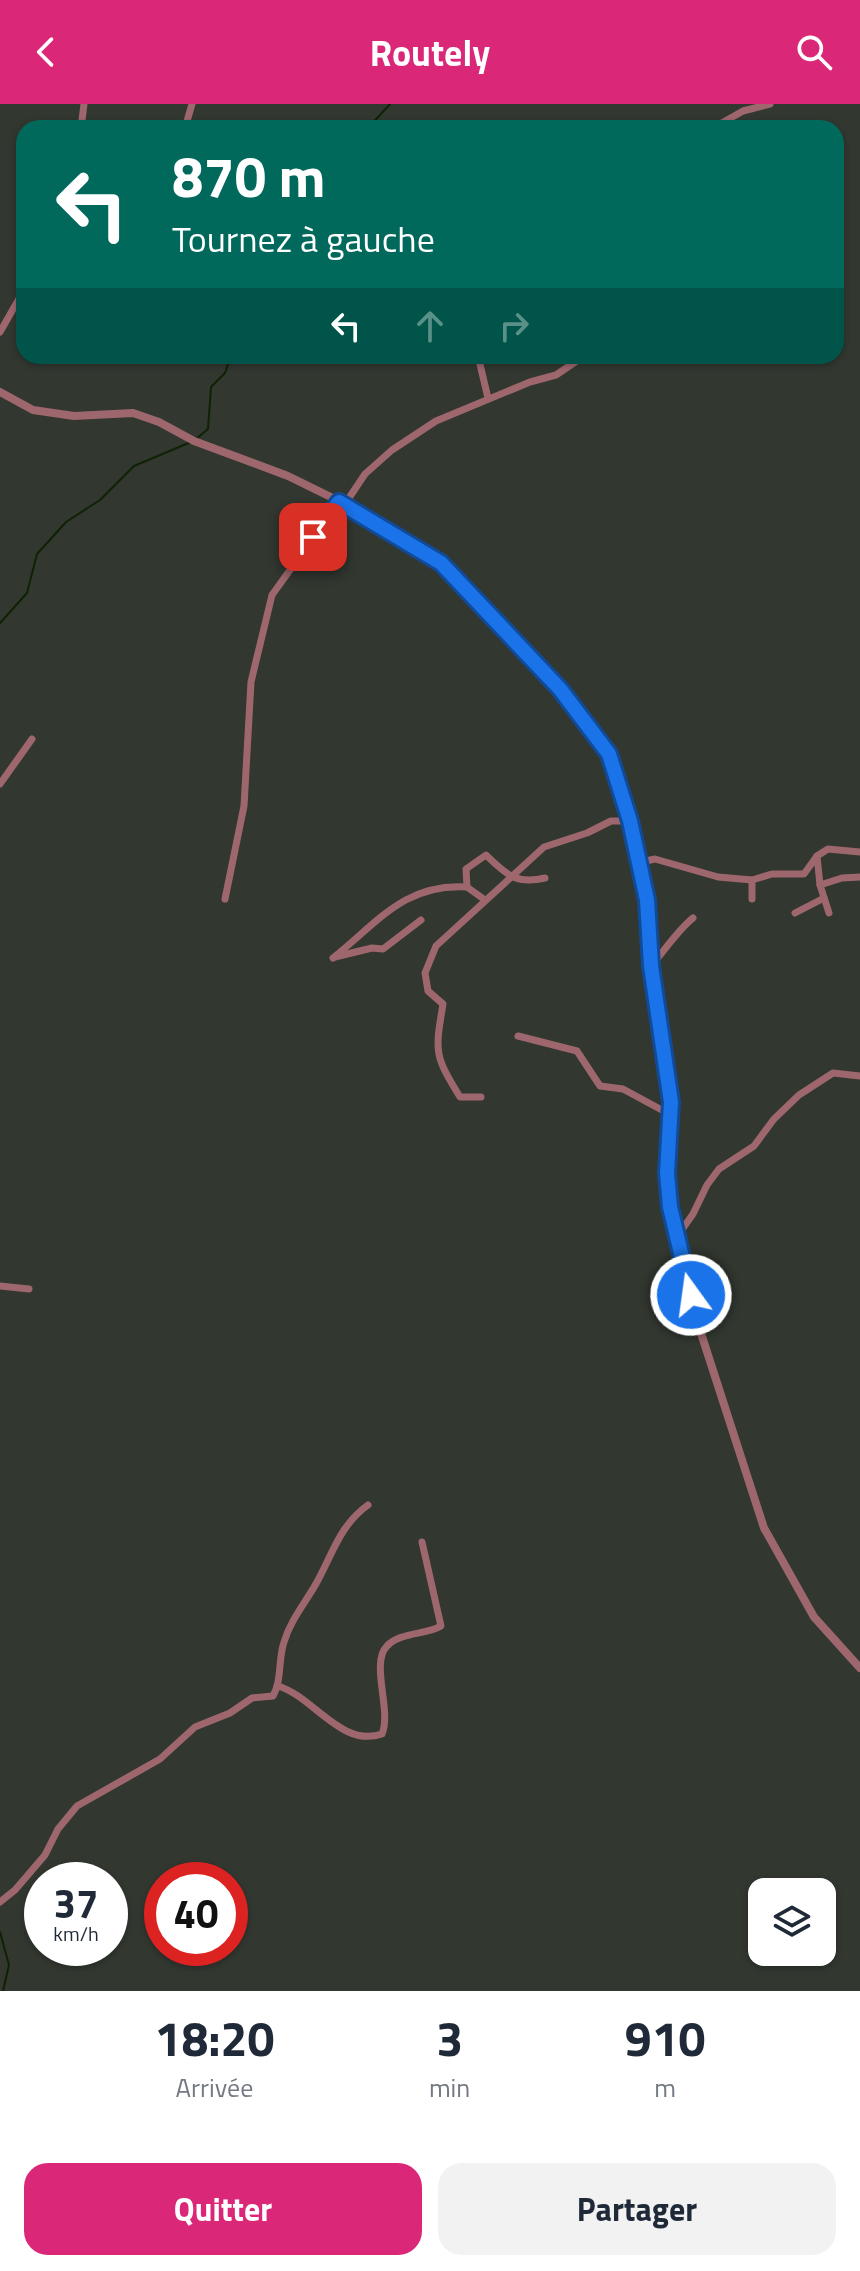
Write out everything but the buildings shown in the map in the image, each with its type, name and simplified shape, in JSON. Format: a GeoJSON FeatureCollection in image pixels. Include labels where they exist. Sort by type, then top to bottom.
{"type":"FeatureCollection","features":[{"type":"Feature","properties":{"kind":"street"},"geometry":{"type":"LineString","coordinates":[[727,120],[743,111],[770,104]]}},
{"type":"Feature","properties":{"kind":"street"},"geometry":{"type":"LineString","coordinates":[[0,332],[16,304]]}},
{"type":"Feature","properties":{"kind":"street"},"geometry":{"type":"LineString","coordinates":[[480,364],[488,398]]}},
{"type":"Feature","properties":{"kind":"street"},"geometry":{"type":"LineString","coordinates":[[225,899],[244,806],[251,682],[272,595],[365,474],[392,450],[436,421],[488,398],[556,375],[572,364]]}},
{"type":"Feature","properties":{"kind":"street"},"geometry":{"type":"LineString","coordinates":[[0,392],[33,410],[74,416],[133,413],[159,422],[194,441],[288,476],[342,503],[441,563],[560,689],[609,754],[630,821],[647,900],[651,966],[671,1115],[667,1173],[670,1207],[698,1324],[764,1528],[814,1617],[860,1668]]}},
{"type":"Feature","properties":{"kind":"street"},"geometry":{"type":"LineString","coordinates":[[0,784],[32,739]]}},
{"type":"Feature","properties":{"kind":"street"},"geometry":{"type":"LineString","coordinates":[[481,1097],[460,1097],[443,1070],[436,1048],[443,1004],[428,991],[425,973],[436,946],[544,847],[587,833],[611,821],[630,821]]}},
{"type":"Feature","properties":{"kind":"street"},"geometry":{"type":"LineString","coordinates":[[637,863],[655,859],[718,877],[752,880],[772,874],[804,874],[817,856],[828,849],[860,852]]}},
{"type":"Feature","properties":{"kind":"street"},"geometry":{"type":"LineString","coordinates":[[467,887],[466,869],[486,855],[509,877],[529,882],[545,878]]}},
{"type":"Feature","properties":{"kind":"street"},"geometry":{"type":"LineString","coordinates":[[817,856],[820,885],[829,913]]}},
{"type":"Feature","properties":{"kind":"street"},"geometry":{"type":"LineString","coordinates":[[820,885],[842,878],[860,877]]}},
{"type":"Feature","properties":{"kind":"street"},"geometry":{"type":"LineString","coordinates":[[752,880],[752,899]]}},
{"type":"Feature","properties":{"kind":"street"},"geometry":{"type":"LineString","coordinates":[[421,920],[383,949],[372,948],[333,958],[399,901],[426,890],[467,887],[485,900]]}},
{"type":"Feature","properties":{"kind":"street"},"geometry":{"type":"LineString","coordinates":[[795,913],[824,898]]}},
{"type":"Feature","properties":{"kind":"street"},"geometry":{"type":"LineString","coordinates":[[651,966],[679,930],[693,918]]}},
{"type":"Feature","properties":{"kind":"street"},"geometry":{"type":"LineString","coordinates":[[518,1036],[577,1051],[600,1086],[623,1089],[671,1115]]}},
{"type":"Feature","properties":{"kind":"street"},"geometry":{"type":"LineString","coordinates":[[676,1238],[719,1169],[754,1146],[774,1119],[799,1095],[833,1073],[860,1076]]}},
{"type":"Feature","properties":{"kind":"street"},"geometry":{"type":"LineString","coordinates":[[0,1286],[29,1289]]}},
{"type":"Feature","properties":{"kind":"street"},"geometry":{"type":"LineString","coordinates":[[0,1902],[15,1890],[45,1855],[58,1829],[77,1806],[160,1759],[195,1727],[230,1713],[252,1698],[273,1696],[278,1686],[279,1663],[285,1640],[300,1608],[316,1584],[339,1535],[353,1516],[368,1505]]}},
{"type":"Feature","properties":{"kind":"street"},"geometry":{"type":"LineString","coordinates":[[278,1686],[295,1693],[355,1736],[382,1734],[386,1709],[382,1657],[387,1646],[441,1626],[422,1542]]}},
{"type":"Feature","properties":{"kind":"waterway"},"geometry":{"type":"LineString","coordinates":[[375,120],[390,104]]}},
{"type":"Feature","properties":{"kind":"waterway"},"geometry":{"type":"LineString","coordinates":[[196,439],[208,429],[211,387],[225,373],[228,364]]}},
{"type":"Feature","properties":{"kind":"waterway"},"geometry":{"type":"LineString","coordinates":[[0,623],[27,593],[37,554],[66,522],[100,500],[134,466],[191,442]]}},
{"type":"Feature","properties":{"kind":"waterway"},"geometry":{"type":"LineString","coordinates":[[0,1932],[9,1965],[3,1991]]}},
{"type":"Feature","properties":{"kind":"route"},"geometry":{"type":"LineString","coordinates":[[313,537],[339,502],[441,563],[560,689],[609,754],[622,790],[647,900],[651,966],[671,1102],[667,1173],[670,1207],[691,1295]]}}]}
